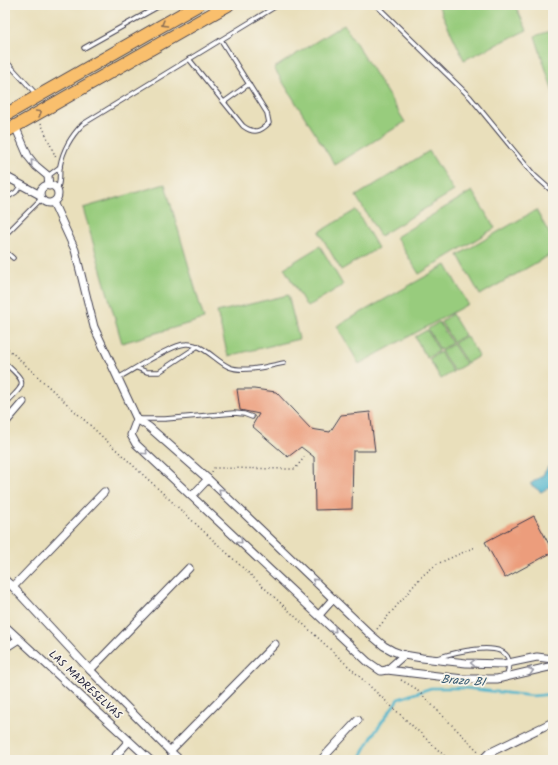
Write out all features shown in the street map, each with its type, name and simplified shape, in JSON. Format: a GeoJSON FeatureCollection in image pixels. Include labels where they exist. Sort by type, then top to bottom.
{"type":"FeatureCollection","features":[{"type":"Feature","properties":{"kind":"main road"},"geometry":{"type":"LineString","coordinates":[[5,115],[198,5]]}},
{"type":"Feature","properties":{"kind":"main road"},"geometry":{"type":"LineString","coordinates":[[10,129],[228,5]]}},
{"type":"Feature","properties":{"kind":"street"},"geometry":{"type":"LineString","coordinates":[[10,129],[36,166],[48,176],[49,186]]}},
{"type":"Feature","properties":{"kind":"street"},"geometry":{"type":"LineString","coordinates":[[5,176],[41,197],[45,202],[53,202],[57,199],[57,190],[54,187],[49,186],[43,188],[41,197]]}},
{"type":"Feature","properties":{"kind":"street"},"geometry":{"type":"LineString","coordinates":[[53,202],[75,250],[92,321],[136,419],[149,427],[208,479],[371,635],[384,646],[393,651],[404,655],[434,659],[466,663],[509,663],[536,657],[553,659]]}},
{"type":"Feature","properties":{"kind":"street"},"geometry":{"type":"LineString","coordinates":[[5,422],[23,402]]}},
{"type":"Feature","properties":{"kind":"street"},"geometry":{"type":"LineString","coordinates":[[136,419],[132,435],[136,444],[368,662],[381,670],[463,679],[497,679],[553,666]]}},
{"type":"Feature","properties":{"kind":"street"},"geometry":{"type":"LineString","coordinates":[[192,496],[208,479]]}},
{"type":"Feature","properties":{"kind":"street"},"geometry":{"type":"LineString","coordinates":[[13,587],[104,492]]}},
{"type":"Feature","properties":{"kind":"street"},"geometry":{"type":"LineString","coordinates":[[90,670],[188,568]]}},
{"type":"Feature","properties":{"kind":"street"},"geometry":{"type":"LineString","coordinates":[[5,580],[90,670],[180,760]]}},
{"type":"Feature","properties":{"kind":"street"},"geometry":{"type":"LineString","coordinates":[[319,615],[334,599]]}},
{"type":"Feature","properties":{"kind":"street","name":"LAS MADRESELVAS"},"geometry":{"type":"LineString","coordinates":[[5,626],[150,760]]}},
{"type":"Feature","properties":{"kind":"street"},"geometry":{"type":"LineString","coordinates":[[5,648],[19,640]]}},
{"type":"Feature","properties":{"kind":"street"},"geometry":{"type":"LineString","coordinates":[[170,751],[275,644]]}},
{"type":"Feature","properties":{"kind":"street"},"geometry":{"type":"LineString","coordinates":[[387,670],[404,655]]}},
{"type":"Feature","properties":{"kind":"street"},"geometry":{"type":"LineString","coordinates":[[321,760],[358,720]]}},
{"type":"Feature","properties":{"kind":"street"},"geometry":{"type":"LineString","coordinates":[[484,759],[489,753],[497,748],[553,722]]}},
{"type":"Feature","properties":{"kind":"street"},"geometry":{"type":"LineString","coordinates":[[112,760],[129,740]]}},
{"type":"Feature","properties":{"kind":"lane"},"geometry":{"type":"LineString","coordinates":[[84,48],[161,5]]}},
{"type":"Feature","properties":{"kind":"lane"},"geometry":{"type":"LineString","coordinates":[[198,5],[206,17]]}},
{"type":"Feature","properties":{"kind":"lane"},"geometry":{"type":"LineString","coordinates":[[57,190],[60,184],[60,167],[66,148],[76,131],[83,124],[278,5]]}},
{"type":"Feature","properties":{"kind":"lane"},"geometry":{"type":"LineString","coordinates":[[376,5],[470,97],[534,175],[553,192]]}},
{"type":"Feature","properties":{"kind":"lane"},"geometry":{"type":"LineString","coordinates":[[189,59],[243,126],[249,130],[258,131],[264,129],[269,123],[269,117],[266,110],[221,40]]}},
{"type":"Feature","properties":{"kind":"lane"},"geometry":{"type":"LineString","coordinates":[[5,60],[38,97]]}},
{"type":"Feature","properties":{"kind":"lane"},"geometry":{"type":"LineString","coordinates":[[224,102],[249,84]]}},
{"type":"Feature","properties":{"kind":"lane"},"geometry":{"type":"LineString","coordinates":[[48,176],[60,167]]}},
{"type":"Feature","properties":{"kind":"lane"},"geometry":{"type":"LineString","coordinates":[[5,199],[16,192],[22,185]]}},
{"type":"Feature","properties":{"kind":"lane"},"geometry":{"type":"LineString","coordinates":[[5,235],[41,197]]}},
{"type":"Feature","properties":{"kind":"lane"},"geometry":{"type":"LineString","coordinates":[[5,251],[13,258]]}},
{"type":"Feature","properties":{"kind":"lane"},"geometry":{"type":"LineString","coordinates":[[118,378],[181,344],[192,344],[198,346],[230,368],[249,369],[284,363]]}},
{"type":"Feature","properties":{"kind":"lane"},"geometry":{"type":"LineString","coordinates":[[137,368],[147,372],[159,372],[198,346]]}},
{"type":"Feature","properties":{"kind":"lane"},"geometry":{"type":"LineString","coordinates":[[5,363],[20,376],[22,384],[5,404]]}},
{"type":"Feature","properties":{"kind":"lane"},"geometry":{"type":"LineString","coordinates":[[136,419],[234,413],[252,417]]}},
{"type":"Feature","properties":{"kind":"lane"},"geometry":{"type":"LineString","coordinates":[[434,659],[453,653],[493,649],[507,656],[509,663],[506,678]]}},
{"type":"Feature","properties":{"kind":"path"},"geometry":{"type":"LineString","coordinates":[[44,129],[60,167]]}},
{"type":"Feature","properties":{"kind":"path"},"geometry":{"type":"LineString","coordinates":[[5,346],[449,760]]}},
{"type":"Feature","properties":{"kind":"path"},"geometry":{"type":"LineString","coordinates":[[208,479],[214,468],[295,469],[306,455]]}},
{"type":"Feature","properties":{"kind":"path"},"geometry":{"type":"LineString","coordinates":[[371,635],[422,576],[437,564],[475,546]]}},
{"type":"Feature","properties":{"kind":"path"},"geometry":{"type":"LineString","coordinates":[[415,688],[484,759]]}},
{"type":"Feature","properties":{"kind":"green space"},"geometry":{"type":"Polygon","coordinates":[[[438,5],[515,5],[527,30],[464,60],[438,5]]]}},
{"type":"Feature","properties":{"kind":"green space"},"geometry":{"type":"Polygon","coordinates":[[[344,24],[405,122],[335,165],[274,68],[344,24]]]}},
{"type":"Feature","properties":{"kind":"green space"},"geometry":{"type":"Polygon","coordinates":[[[553,30],[553,92],[535,36],[553,30]]]}},
{"type":"Feature","properties":{"kind":"green space"},"geometry":{"type":"Polygon","coordinates":[[[429,151],[454,191],[380,236],[356,196],[429,151]]]}},
{"type":"Feature","properties":{"kind":"green space"},"geometry":{"type":"Polygon","coordinates":[[[165,184],[204,319],[122,343],[83,208],[165,184]]]}},
{"type":"Feature","properties":{"kind":"green space"},"geometry":{"type":"Polygon","coordinates":[[[472,191],[495,228],[419,274],[396,237],[472,191]]]}},
{"type":"Feature","properties":{"kind":"green space"},"geometry":{"type":"Polygon","coordinates":[[[356,210],[378,248],[341,270],[319,232],[356,210]]]}},
{"type":"Feature","properties":{"kind":"green space"},"geometry":{"type":"Polygon","coordinates":[[[536,210],[553,240],[553,253],[480,295],[458,255],[536,210]]]}},
{"type":"Feature","properties":{"kind":"green space"},"geometry":{"type":"Polygon","coordinates":[[[320,246],[343,285],[307,307],[284,268],[320,246]]]}},
{"type":"Feature","properties":{"kind":"green space"},"geometry":{"type":"Polygon","coordinates":[[[446,265],[468,304],[359,364],[337,326],[446,265]]]}},
{"type":"Feature","properties":{"kind":"green space"},"geometry":{"type":"Polygon","coordinates":[[[288,295],[299,339],[228,356],[217,312],[288,295]]]}},
{"type":"Feature","properties":{"kind":"green space"},"geometry":{"type":"Polygon","coordinates":[[[452,314],[465,335],[453,342],[441,322],[452,314]]]}},
{"type":"Feature","properties":{"kind":"green space"},"geometry":{"type":"Polygon","coordinates":[[[439,322],[452,343],[440,350],[428,329],[439,322]]]}},
{"type":"Feature","properties":{"kind":"green space"},"geometry":{"type":"Polygon","coordinates":[[[427,330],[439,351],[427,358],[415,337],[427,330]]]}},
{"type":"Feature","properties":{"kind":"green space"},"geometry":{"type":"Polygon","coordinates":[[[466,336],[479,356],[467,363],[454,343],[466,336]]]}},
{"type":"Feature","properties":{"kind":"green space"},"geometry":{"type":"Polygon","coordinates":[[[453,344],[466,364],[454,371],[441,351],[453,344]]]}},
{"type":"Feature","properties":{"kind":"green space"},"geometry":{"type":"Polygon","coordinates":[[[440,352],[453,372],[441,379],[429,359],[440,352]]]}},
{"type":"Feature","properties":{"kind":"water"},"geometry":{"type":"Polygon","coordinates":[[[553,460],[553,485],[541,492],[530,484],[542,476],[553,460]]]}},
{"type":"Feature","properties":{"kind":"building"},"geometry":{"type":"Polygon","coordinates":[[[237,389],[254,389],[276,392],[311,429],[330,432],[341,415],[370,412],[375,451],[353,451],[352,509],[315,510],[314,457],[301,447],[288,457],[252,426],[259,414],[240,410],[237,389]]]}},
{"type":"Feature","properties":{"kind":"building"},"geometry":{"type":"Polygon","coordinates":[[[534,516],[553,552],[505,578],[485,542],[534,516]]]}},
{"type":"Feature","properties":{"kind":"waterway","name":"Brazo B1"},"geometry":{"type":"LineString","coordinates":[[359,760],[373,735],[398,699],[431,688],[464,688],[532,696],[553,694]]}}]}
